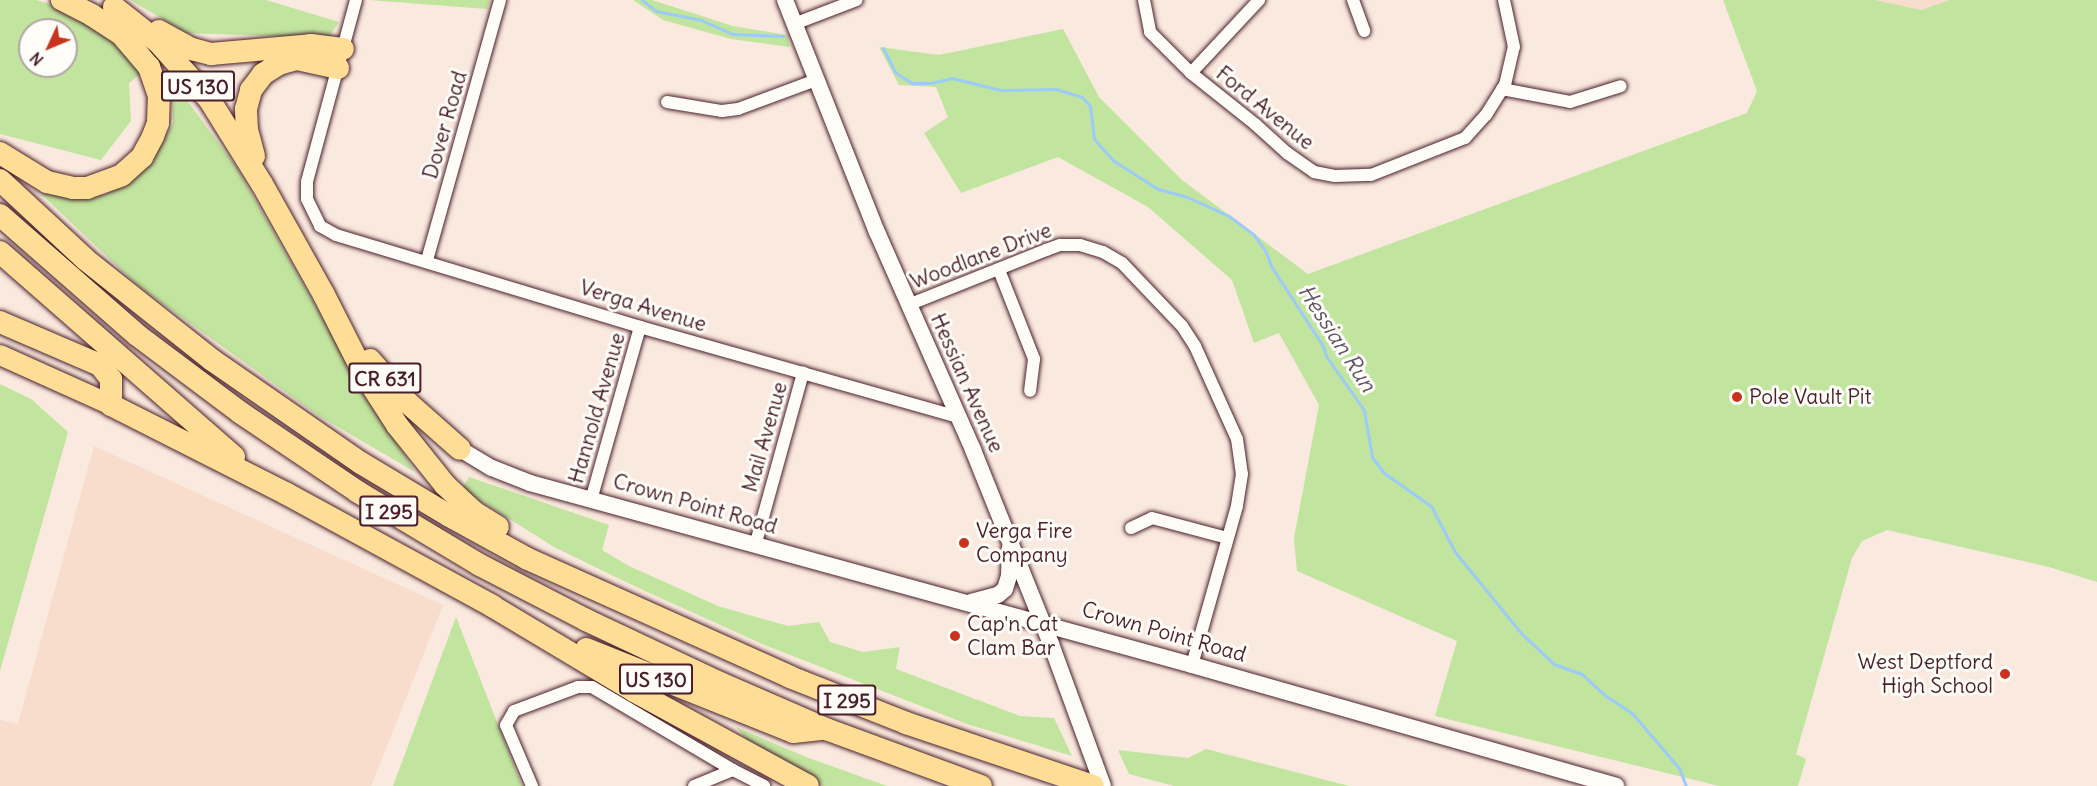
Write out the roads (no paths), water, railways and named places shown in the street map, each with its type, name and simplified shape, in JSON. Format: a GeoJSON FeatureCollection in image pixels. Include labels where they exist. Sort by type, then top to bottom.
{"type":"FeatureCollection","features":[{"type":"Feature","properties":{"kind":"highway"},"geometry":{"type":"LineString","coordinates":[[0,153],[47,182],[73,188],[87,188],[99,186],[122,175],[142,157],[153,136],[158,123],[159,96],[149,67],[121,34],[92,15],[62,0]]}},
{"type":"Feature","properties":{"kind":"highway"},"geometry":{"type":"LineString","coordinates":[[107,4],[192,49],[211,54],[311,45],[340,59]]}},
{"type":"Feature","properties":{"kind":"highway","name":"US 130"},"geometry":{"type":"LineString","coordinates":[[107,4],[145,30],[197,84],[220,115],[262,184],[324,295],[351,351],[385,406],[445,485],[483,518],[592,578],[608,596]]}},
{"type":"Feature","properties":{"kind":"highway"},"geometry":{"type":"LineString","coordinates":[[262,184],[246,123],[247,102],[254,84],[268,70],[292,60],[340,59]]}},
{"type":"Feature","properties":{"kind":"highway","name":"I 295"},"geometry":{"type":"LineString","coordinates":[[0,180],[78,252],[141,305],[276,406],[361,463],[448,515],[528,559],[790,677],[906,723],[1094,786]]}},
{"type":"Feature","properties":{"kind":"highway","name":"I 295"},"geometry":{"type":"LineString","coordinates":[[0,215],[84,291],[183,371],[297,453],[480,565],[666,660],[826,729],[981,786]]}},
{"type":"Feature","properties":{"kind":"highway"},"geometry":{"type":"LineString","coordinates":[[0,252],[196,426],[287,494]]}},
{"type":"Feature","properties":{"kind":"highway"},"geometry":{"type":"LineString","coordinates":[[34,283],[67,327],[76,352]]}},
{"type":"Feature","properties":{"kind":"highway","name":"CR 631"},"geometry":{"type":"LineString","coordinates":[[324,295],[386,380],[460,449]]}},
{"type":"Feature","properties":{"kind":"highway"},"geometry":{"type":"LineString","coordinates":[[0,321],[94,360],[106,371],[113,386],[111,405]]}},
{"type":"Feature","properties":{"kind":"highway","name":"US 130"},"geometry":{"type":"LineString","coordinates":[[0,355],[111,405],[287,494],[492,606],[607,658],[794,732],[826,729]]}},
{"type":"Feature","properties":{"kind":"highway"},"geometry":{"type":"LineString","coordinates":[[492,606],[634,691],[808,786]]}},
{"type":"Feature","properties":{"kind":"main road","name":"Hessian Avenue"},"geometry":{"type":"LineString","coordinates":[[784,0],[908,304],[1011,544],[1043,623],[1103,786]]}},
{"type":"Feature","properties":{"kind":"main road","name":"Crown Point Road"},"geometry":{"type":"LineString","coordinates":[[460,449],[505,474],[591,500],[1192,664],[1616,786]]}},
{"type":"Feature","properties":{"kind":"main road"},"geometry":{"type":"LineString","coordinates":[[969,602],[988,598],[1005,589],[1009,576],[1011,544]]}},
{"type":"Feature","properties":{"kind":"street"},"geometry":{"type":"LineString","coordinates":[[340,59],[356,0]]}},
{"type":"Feature","properties":{"kind":"street","name":"Dover Road"},"geometry":{"type":"LineString","coordinates":[[427,260],[500,0]]}},
{"type":"Feature","properties":{"kind":"street"},"geometry":{"type":"LineString","coordinates":[[794,24],[856,0]]}},
{"type":"Feature","properties":{"kind":"street","name":"Ford Avenue"},"geometry":{"type":"LineString","coordinates":[[1144,0],[1150,32],[1191,73],[1287,153],[1314,172],[1335,176],[1371,175],[1465,138],[1485,115],[1502,89],[1514,47],[1504,0]]}},
{"type":"Feature","properties":{"kind":"street"},"geometry":{"type":"LineString","coordinates":[[1191,73],[1259,0]]}},
{"type":"Feature","properties":{"kind":"street"},"geometry":{"type":"LineString","coordinates":[[1353,0],[1364,31]]}},
{"type":"Feature","properties":{"kind":"street","name":"Verga Avenue"},"geometry":{"type":"LineString","coordinates":[[340,59],[307,182],[307,199],[319,224],[336,235],[427,260],[640,327],[958,417]]}},
{"type":"Feature","properties":{"kind":"street"},"geometry":{"type":"LineString","coordinates":[[667,102],[722,111],[738,109],[816,80]]}},
{"type":"Feature","properties":{"kind":"street"},"geometry":{"type":"LineString","coordinates":[[1502,89],[1570,102],[1621,86]]}},
{"type":"Feature","properties":{"kind":"street","name":"Woodlane Drive"},"geometry":{"type":"LineString","coordinates":[[908,304],[1060,245],[1080,245],[1097,249],[1122,263],[1176,318],[1195,346],[1237,439],[1242,474],[1192,664]]}},
{"type":"Feature","properties":{"kind":"street"},"geometry":{"type":"LineString","coordinates":[[999,270],[1034,359],[1030,391]]}},
{"type":"Feature","properties":{"kind":"street","name":"Hannold Avenue"},"geometry":{"type":"LineString","coordinates":[[591,500],[640,327]]}},
{"type":"Feature","properties":{"kind":"street","name":"Mail Avenue"},"geometry":{"type":"LineString","coordinates":[[755,546],[803,373]]}},
{"type":"Feature","properties":{"kind":"street"},"geometry":{"type":"LineString","coordinates":[[1131,528],[1152,518],[1227,538]]}},
{"type":"Feature","properties":{"kind":"street"},"geometry":{"type":"LineString","coordinates":[[532,786],[506,725],[514,711],[578,687],[592,687],[764,786]]}},
{"type":"Feature","properties":{"kind":"street"},"geometry":{"type":"LineString","coordinates":[[694,786],[733,770]]}},
{"type":"Feature","properties":{"kind":"waterway","name":"Hessian Run"},"geometry":{"type":"LineString","coordinates":[[642,0],[656,11],[701,20],[733,34],[783,36]]}},
{"type":"Feature","properties":{"kind":"waterway","name":"Hessian Run"},"geometry":{"type":"LineString","coordinates":[[883,48],[895,72],[912,83],[931,83],[952,78],[1001,90],[1056,89],[1082,97],[1090,106],[1094,139],[1114,161],[1158,189],[1185,196],[1229,216],[1254,235],[1265,250],[1271,266],[1323,346],[1326,356],[1364,410],[1372,457],[1384,473],[1431,506],[1455,552],[1521,633],[1554,664],[1582,674],[1606,696],[1632,713],[1679,768],[1686,786]]}},
{"type":"Feature","properties":{"kind":"place","name":"Pole Vault Pit"},"geometry":{"type":"Point","coordinates":[1737,397]}},
{"type":"Feature","properties":{"kind":"place","name":"Verga Fire Company"},"geometry":{"type":"Point","coordinates":[964,543]}},
{"type":"Feature","properties":{"kind":"place","name":"Cap'n Cat Clam Bar"},"geometry":{"type":"Point","coordinates":[955,636]}},
{"type":"Feature","properties":{"kind":"place","name":"West Deptford High School"},"geometry":{"type":"Point","coordinates":[2005,674]}}]}
